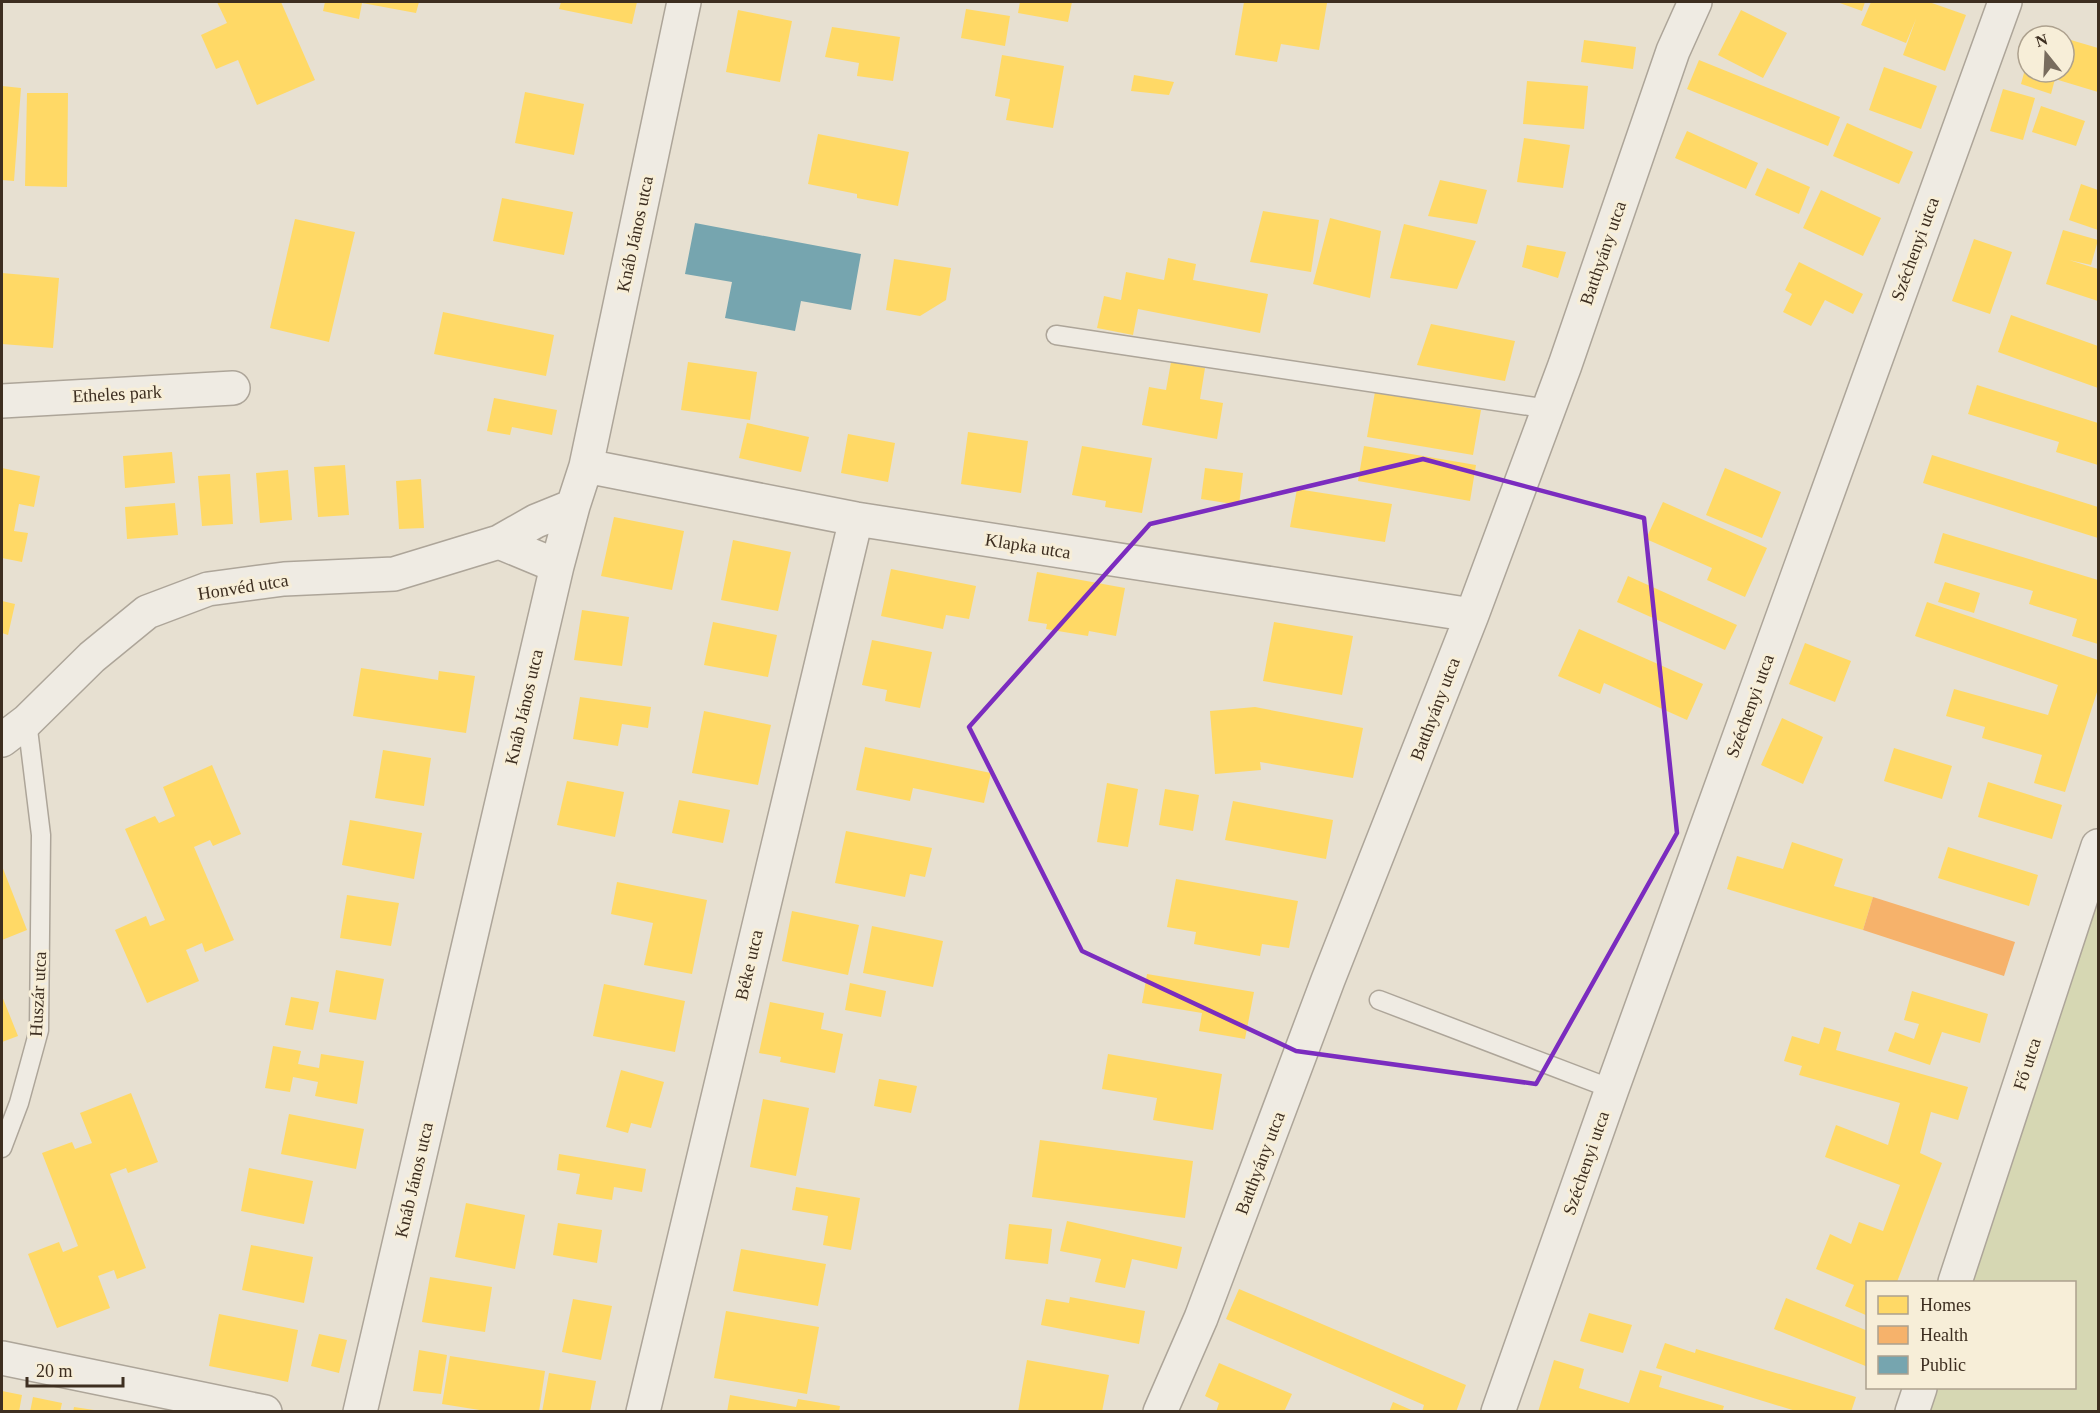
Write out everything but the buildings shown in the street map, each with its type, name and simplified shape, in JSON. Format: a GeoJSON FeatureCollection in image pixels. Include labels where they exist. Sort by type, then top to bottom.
{"type":"FeatureCollection","features":[{"type":"Feature","properties":{"kind":"street","name":"Knáb János utca"},"geometry":{"type":"LineString","coordinates":[[360,1412],[557,566],[586,466],[684,2]]}},
{"type":"Feature","properties":{"kind":"street","name":"Batthyány utca"},"geometry":{"type":"LineString","coordinates":[[1160,1412],[1201,1318],[1328,980],[1472,615],[1549,409],[1673,51],[1695,2]]}},
{"type":"Feature","properties":{"kind":"street","name":"Széchenyi utca"},"geometry":{"type":"LineString","coordinates":[[1498,1412],[1612,1089],[2005,2]]}},
{"type":"Feature","properties":{"kind":"street","name":"Etheles park"},"geometry":{"type":"LineString","coordinates":[[2,401],[233,388]]}},
{"type":"Feature","properties":{"kind":"street","name":"Klapka utca"},"geometry":{"type":"LineString","coordinates":[[586,466],[856,519],[1472,615]]}},
{"type":"Feature","properties":{"kind":"street","name":"Honvéd utca"},"geometry":{"type":"LineString","coordinates":[[2,740],[27,721],[92,657],[147,612],[208,589],[284,579],[394,574],[499,542],[536,521],[573,506]]}},
{"type":"Feature","properties":{"kind":"street","name":"Béke utca"},"geometry":{"type":"LineString","coordinates":[[643,1412],[856,519]]}},
{"type":"Feature","properties":{"kind":"street"},"geometry":{"type":"LineString","coordinates":[[499,542],[557,566]]}},
{"type":"Feature","properties":{"kind":"street","name":"Fő utca"},"geometry":{"type":"LineString","coordinates":[[1955,1281],[2098,846]]}},
{"type":"Feature","properties":{"kind":"street"},"geometry":{"type":"LineString","coordinates":[[2,1358],[265,1412]]}},
{"type":"Feature","properties":{"kind":"street"},"geometry":{"type":"LineString","coordinates":[[1912,1412],[1920,1389]]}},
{"type":"Feature","properties":{"kind":"lane"},"geometry":{"type":"LineString","coordinates":[[1056,335],[1549,409]]}},
{"type":"Feature","properties":{"kind":"lane","name":"Huszár utca"},"geometry":{"type":"LineString","coordinates":[[2,1148],[19,1103],[39,1030],[41,835],[27,721]]}},
{"type":"Feature","properties":{"kind":"lane"},"geometry":{"type":"LineString","coordinates":[[1379,1000],[1612,1089]]}},
{"type":"Feature","properties":{"kind":"highlighted area"},"geometry":{"type":"Polygon","coordinates":[[[1423,459],[1644,518],[1677,833],[1536,1084],[1296,1051],[1082,951],[969,727],[1150,524],[1423,459]]]}},
{"type":"Feature","properties":{"kind":"green space"},"geometry":{"type":"Polygon","coordinates":[[[2098,846],[2098,1411],[1912,1412],[1920,1389],[2076,1389],[2076,1281],[1955,1281],[2098,846]]]}}]}
